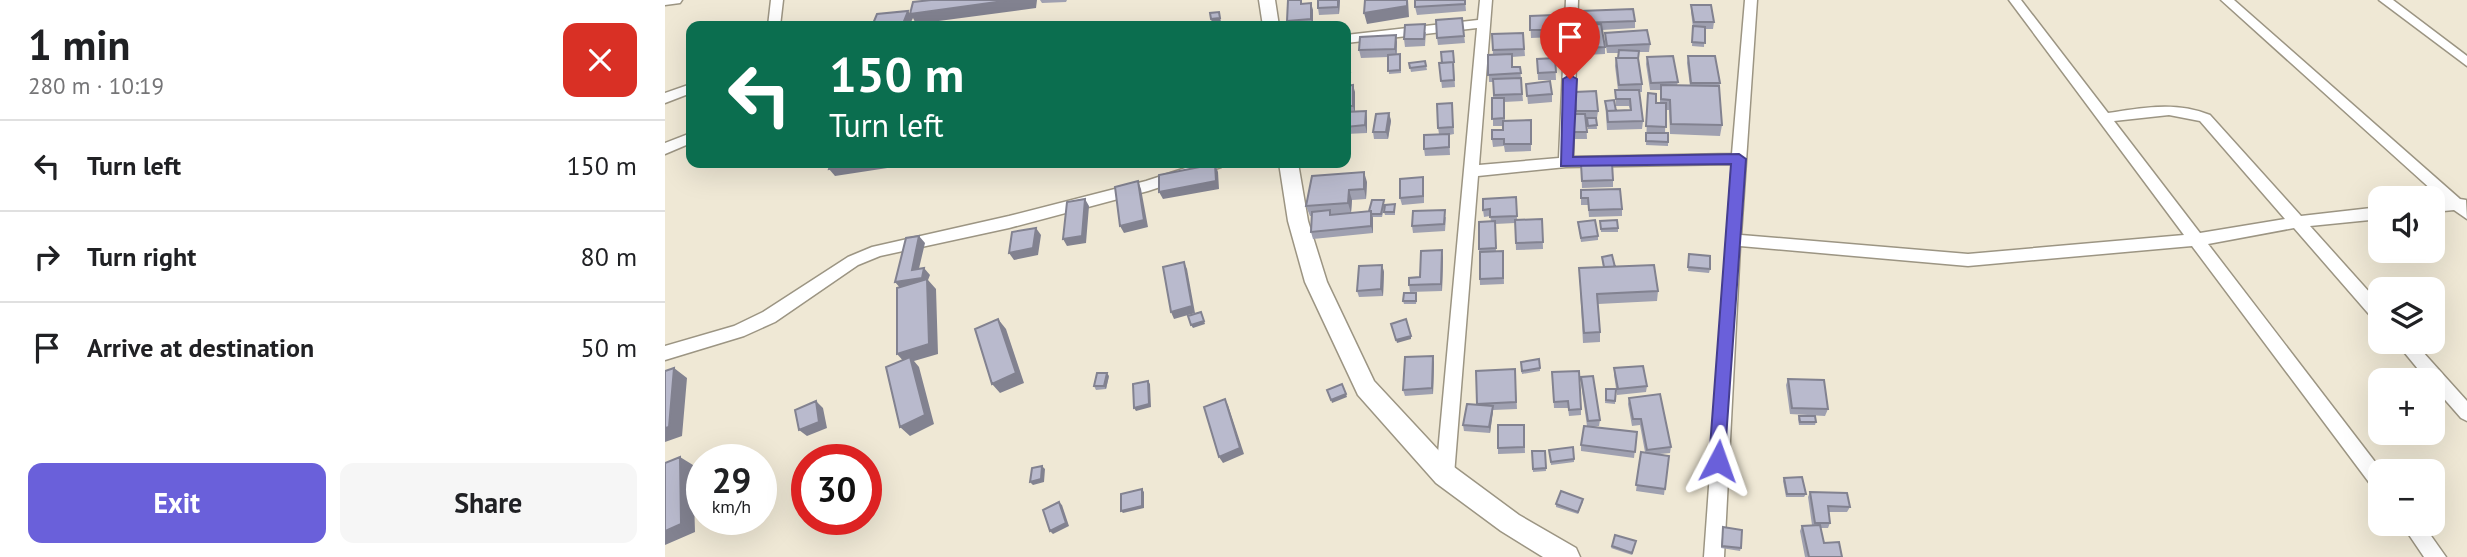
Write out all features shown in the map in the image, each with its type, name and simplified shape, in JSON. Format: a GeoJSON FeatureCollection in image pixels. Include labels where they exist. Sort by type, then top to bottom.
{"type":"FeatureCollection","features":[{"type":"Feature","properties":{"kind":"main road"},"geometry":{"type":"LineString","coordinates":[[1267,0],[1270,21]]}},
{"type":"Feature","properties":{"kind":"main road"},"geometry":{"type":"LineString","coordinates":[[1289,168],[1298,221],[1316,282],[1366,388],[1445,475],[1510,523],[1567,557]]}},
{"type":"Feature","properties":{"kind":"street"},"geometry":{"type":"LineString","coordinates":[[665,1],[676,0]]}},
{"type":"Feature","properties":{"kind":"street"},"geometry":{"type":"LineString","coordinates":[[1445,475],[1486,0]]}},
{"type":"Feature","properties":{"kind":"street"},"geometry":{"type":"LineString","coordinates":[[1566,162],[1572,0]]}},
{"type":"Feature","properties":{"kind":"street"},"geometry":{"type":"LineString","coordinates":[[1711,553],[1751,0]]}},
{"type":"Feature","properties":{"kind":"street"},"geometry":{"type":"LineString","coordinates":[[2015,0],[2368,468]]}},
{"type":"Feature","properties":{"kind":"street"},"geometry":{"type":"LineString","coordinates":[[2227,0],[2464,207]]}},
{"type":"Feature","properties":{"kind":"street"},"geometry":{"type":"LineString","coordinates":[[2385,0],[2467,62]]}},
{"type":"Feature","properties":{"kind":"street"},"geometry":{"type":"LineString","coordinates":[[774,1],[774,21]]}},
{"type":"Feature","properties":{"kind":"street"},"geometry":{"type":"LineString","coordinates":[[1351,38],[1485,23]]}},
{"type":"Feature","properties":{"kind":"street"},"geometry":{"type":"LineString","coordinates":[[665,98],[686,90]]}},
{"type":"Feature","properties":{"kind":"street"},"geometry":{"type":"LineString","coordinates":[[2105,118],[2178,110],[2191,111],[2205,118],[2368,301]]}},
{"type":"Feature","properties":{"kind":"street"},"geometry":{"type":"LineString","coordinates":[[665,149],[686,140]]}},
{"type":"Feature","properties":{"kind":"street"},"geometry":{"type":"LineString","coordinates":[[1471,171],[1566,162],[1739,159]]}},
{"type":"Feature","properties":{"kind":"street"},"geometry":{"type":"LineString","coordinates":[[665,353],[738,331],[769,317],[853,261],[877,251],[1110,196],[1200,168]]}},
{"type":"Feature","properties":{"kind":"street"},"geometry":{"type":"LineString","coordinates":[[2445,207],[2464,207]]}},
{"type":"Feature","properties":{"kind":"street"},"geometry":{"type":"LineString","coordinates":[[1733,240],[1968,260],[2195,240],[2298,222],[2368,214]]}},
{"type":"Feature","properties":{"kind":"street"},"geometry":{"type":"LineString","coordinates":[[2415,354],[2467,413]]}},
{"type":"Feature","properties":{"kind":"street"},"geometry":{"type":"LineString","coordinates":[[2420,536],[2436,557]]}},
{"type":"Feature","properties":{"kind":"building"},"geometry":{"type":"Polygon","coordinates":[[[1011,0],[910,14],[913,2],[1011,0]]]}},
{"type":"Feature","properties":{"kind":"building"},"geometry":{"type":"Polygon","coordinates":[[[1288,0],[1301,0],[1301,4],[1311,3],[1311,19],[1287,21],[1288,0]]]}},
{"type":"Feature","properties":{"kind":"building"},"geometry":{"type":"Polygon","coordinates":[[[1318,0],[1338,0],[1338,7],[1318,8],[1318,0]]]}},
{"type":"Feature","properties":{"kind":"building"},"geometry":{"type":"Polygon","coordinates":[[[1365,0],[1407,0],[1407,6],[1364,13],[1365,0]]]}},
{"type":"Feature","properties":{"kind":"building"},"geometry":{"type":"Polygon","coordinates":[[[1415,0],[1465,0],[1465,4],[1415,7],[1415,0]]]}},
{"type":"Feature","properties":{"kind":"building"},"geometry":{"type":"Polygon","coordinates":[[[1691,5],[1711,5],[1714,22],[1694,22],[1691,5]]]}},
{"type":"Feature","properties":{"kind":"building"},"geometry":{"type":"Polygon","coordinates":[[[1633,9],[1635,21],[1581,23],[1580,11],[1633,9]]]}},
{"type":"Feature","properties":{"kind":"building"},"geometry":{"type":"Polygon","coordinates":[[[908,11],[904,21],[874,21],[877,14],[908,11]]]}},
{"type":"Feature","properties":{"kind":"building"},"geometry":{"type":"Polygon","coordinates":[[[1219,12],[1220,18],[1211,19],[1210,13],[1219,12]]]}},
{"type":"Feature","properties":{"kind":"building"},"geometry":{"type":"Polygon","coordinates":[[[1554,15],[1554,30],[1530,30],[1530,16],[1554,15]]]}},
{"type":"Feature","properties":{"kind":"building"},"geometry":{"type":"Polygon","coordinates":[[[1462,18],[1464,36],[1437,38],[1436,20],[1462,18]]]}},
{"type":"Feature","properties":{"kind":"building"},"geometry":{"type":"Polygon","coordinates":[[[1425,24],[1424,39],[1404,39],[1405,25],[1425,24]]]}},
{"type":"Feature","properties":{"kind":"building"},"geometry":{"type":"Polygon","coordinates":[[[1601,24],[1605,47],[1584,48],[1580,25],[1601,24]]]}},
{"type":"Feature","properties":{"kind":"building"},"geometry":{"type":"Polygon","coordinates":[[[1693,26],[1705,27],[1705,43],[1692,42],[1693,26]]]}},
{"type":"Feature","properties":{"kind":"building"},"geometry":{"type":"Polygon","coordinates":[[[1647,30],[1650,44],[1607,46],[1605,33],[1647,30]]]}},
{"type":"Feature","properties":{"kind":"building"},"geometry":{"type":"Polygon","coordinates":[[[1523,33],[1524,49],[1493,50],[1492,34],[1523,33]]]}},
{"type":"Feature","properties":{"kind":"building"},"geometry":{"type":"Polygon","coordinates":[[[1396,35],[1395,49],[1359,50],[1360,37],[1396,35]]]}},
{"type":"Feature","properties":{"kind":"building"},"geometry":{"type":"Polygon","coordinates":[[[1619,50],[1639,51],[1638,59],[1618,58],[1619,50]]]}},
{"type":"Feature","properties":{"kind":"building"},"geometry":{"type":"Polygon","coordinates":[[[1453,51],[1454,62],[1442,63],[1441,52],[1453,51]]]}},
{"type":"Feature","properties":{"kind":"building"},"geometry":{"type":"Polygon","coordinates":[[[1400,54],[1400,70],[1388,71],[1388,55],[1400,54]]]}},
{"type":"Feature","properties":{"kind":"building"},"geometry":{"type":"Polygon","coordinates":[[[1512,54],[1512,67],[1520,67],[1521,73],[1488,75],[1488,55],[1512,54]]]}},
{"type":"Feature","properties":{"kind":"building"},"geometry":{"type":"Polygon","coordinates":[[[1673,56],[1678,82],[1651,83],[1647,57],[1673,56]]]}},
{"type":"Feature","properties":{"kind":"building"},"geometry":{"type":"Polygon","coordinates":[[[1688,56],[1715,56],[1720,83],[1691,83],[1688,56]]]}},
{"type":"Feature","properties":{"kind":"building"},"geometry":{"type":"Polygon","coordinates":[[[1555,58],[1556,72],[1538,73],[1537,59],[1555,58]]]}},
{"type":"Feature","properties":{"kind":"building"},"geometry":{"type":"Polygon","coordinates":[[[1616,58],[1638,58],[1642,84],[1619,85],[1616,58]]]}},
{"type":"Feature","properties":{"kind":"building"},"geometry":{"type":"Polygon","coordinates":[[[1425,61],[1426,66],[1410,68],[1409,63],[1425,61]]]}},
{"type":"Feature","properties":{"kind":"building"},"geometry":{"type":"Polygon","coordinates":[[[1453,62],[1454,80],[1441,81],[1439,63],[1453,62]]]}},
{"type":"Feature","properties":{"kind":"building"},"geometry":{"type":"Polygon","coordinates":[[[1521,78],[1522,94],[1494,95],[1493,79],[1521,78]]]}},
{"type":"Feature","properties":{"kind":"building"},"geometry":{"type":"Polygon","coordinates":[[[1550,81],[1552,94],[1527,96],[1526,84],[1550,81]]]}},
{"type":"Feature","properties":{"kind":"building"},"geometry":{"type":"Polygon","coordinates":[[[1353,85],[1353,106],[1351,106],[1353,85]]]}},
{"type":"Feature","properties":{"kind":"building"},"geometry":{"type":"Polygon","coordinates":[[[1661,85],[1719,86],[1722,125],[1671,124],[1670,100],[1661,99],[1661,85]]]}},
{"type":"Feature","properties":{"kind":"building"},"geometry":{"type":"Polygon","coordinates":[[[1615,90],[1639,90],[1643,121],[1608,122],[1607,111],[1631,110],[1630,99],[1616,99],[1615,90]]]}},
{"type":"Feature","properties":{"kind":"building"},"geometry":{"type":"Polygon","coordinates":[[[1596,91],[1598,111],[1576,111],[1575,92],[1596,91]]]}},
{"type":"Feature","properties":{"kind":"building"},"geometry":{"type":"Polygon","coordinates":[[[1648,93],[1656,94],[1656,103],[1666,103],[1666,127],[1646,126],[1648,93]]]}},
{"type":"Feature","properties":{"kind":"building"},"geometry":{"type":"Polygon","coordinates":[[[1492,98],[1504,98],[1504,118],[1492,119],[1492,98]]]}},
{"type":"Feature","properties":{"kind":"building"},"geometry":{"type":"Polygon","coordinates":[[[1614,100],[1616,111],[1607,111],[1605,101],[1614,100]]]}},
{"type":"Feature","properties":{"kind":"building"},"geometry":{"type":"Polygon","coordinates":[[[1452,103],[1453,127],[1438,128],[1437,104],[1452,103]]]}},
{"type":"Feature","properties":{"kind":"building"},"geometry":{"type":"Polygon","coordinates":[[[1366,111],[1365,125],[1351,126],[1351,112],[1366,111]]]}},
{"type":"Feature","properties":{"kind":"building"},"geometry":{"type":"Polygon","coordinates":[[[1389,113],[1386,132],[1373,132],[1376,114],[1389,113]]]}},
{"type":"Feature","properties":{"kind":"building"},"geometry":{"type":"Polygon","coordinates":[[[1570,114],[1585,114],[1587,132],[1572,132],[1570,114]]]}},
{"type":"Feature","properties":{"kind":"building"},"geometry":{"type":"Polygon","coordinates":[[[1587,118],[1596,118],[1597,125],[1588,126],[1587,118]]]}},
{"type":"Feature","properties":{"kind":"building"},"geometry":{"type":"Polygon","coordinates":[[[1531,120],[1531,144],[1504,144],[1504,139],[1492,139],[1492,130],[1503,130],[1503,121],[1531,120]]]}},
{"type":"Feature","properties":{"kind":"building"},"geometry":{"type":"Polygon","coordinates":[[[1646,133],[1668,133],[1668,142],[1646,141],[1646,133]]]}},
{"type":"Feature","properties":{"kind":"building"},"geometry":{"type":"Polygon","coordinates":[[[1449,134],[1449,147],[1424,149],[1424,135],[1449,134]]]}},
{"type":"Feature","properties":{"kind":"building"},"geometry":{"type":"Polygon","coordinates":[[[1612,163],[1613,180],[1582,181],[1581,164],[1612,163]]]}},
{"type":"Feature","properties":{"kind":"building"},"geometry":{"type":"Polygon","coordinates":[[[1195,168],[1215,168],[1216,181],[1159,192],[1159,175],[1195,168]]]}},
{"type":"Feature","properties":{"kind":"building"},"geometry":{"type":"Polygon","coordinates":[[[1364,172],[1364,189],[1349,190],[1348,203],[1306,206],[1312,176],[1364,172]]]}},
{"type":"Feature","properties":{"kind":"building"},"geometry":{"type":"Polygon","coordinates":[[[1423,177],[1423,196],[1400,198],[1400,179],[1423,177]]]}},
{"type":"Feature","properties":{"kind":"building"},"geometry":{"type":"Polygon","coordinates":[[[1138,181],[1144,220],[1120,226],[1115,187],[1138,181]]]}},
{"type":"Feature","properties":{"kind":"building"},"geometry":{"type":"Polygon","coordinates":[[[1620,189],[1622,209],[1589,210],[1588,198],[1581,198],[1581,190],[1620,189]]]}},
{"type":"Feature","properties":{"kind":"building"},"geometry":{"type":"Polygon","coordinates":[[[1516,197],[1517,216],[1490,217],[1490,209],[1483,210],[1483,199],[1516,197]]]}},
{"type":"Feature","properties":{"kind":"building"},"geometry":{"type":"Polygon","coordinates":[[[1085,199],[1082,236],[1063,239],[1067,202],[1085,199]]]}},
{"type":"Feature","properties":{"kind":"building"},"geometry":{"type":"Polygon","coordinates":[[[1372,200],[1384,200],[1381,214],[1371,214],[1369,211],[1372,200]]]}},
{"type":"Feature","properties":{"kind":"building"},"geometry":{"type":"Polygon","coordinates":[[[1395,204],[1394,212],[1384,212],[1385,205],[1395,204]]]}},
{"type":"Feature","properties":{"kind":"building"},"geometry":{"type":"Polygon","coordinates":[[[1330,210],[1330,215],[1371,211],[1371,226],[1311,232],[1312,212],[1330,210]]]}},
{"type":"Feature","properties":{"kind":"building"},"geometry":{"type":"Polygon","coordinates":[[[1445,210],[1444,224],[1412,226],[1413,211],[1445,210]]]}},
{"type":"Feature","properties":{"kind":"building"},"geometry":{"type":"Polygon","coordinates":[[[1542,219],[1543,242],[1516,243],[1515,220],[1542,219]]]}},
{"type":"Feature","properties":{"kind":"building"},"geometry":{"type":"Polygon","coordinates":[[[1595,220],[1598,236],[1581,238],[1578,222],[1595,220]]]}},
{"type":"Feature","properties":{"kind":"building"},"geometry":{"type":"Polygon","coordinates":[[[1617,220],[1618,228],[1601,229],[1600,221],[1617,220]]]}},
{"type":"Feature","properties":{"kind":"building"},"geometry":{"type":"Polygon","coordinates":[[[1495,221],[1496,248],[1479,249],[1479,222],[1495,221]]]}},
{"type":"Feature","properties":{"kind":"building"},"geometry":{"type":"Polygon","coordinates":[[[1036,228],[1033,248],[1009,253],[1012,232],[1036,228]]]}},
{"type":"Feature","properties":{"kind":"building"},"geometry":{"type":"Polygon","coordinates":[[[919,236],[912,270],[924,268],[922,278],[895,282],[906,238],[919,236]]]}},
{"type":"Feature","properties":{"kind":"building"},"geometry":{"type":"Polygon","coordinates":[[[1442,250],[1441,284],[1409,285],[1409,278],[1420,277],[1421,251],[1442,250]]]}},
{"type":"Feature","properties":{"kind":"building"},"geometry":{"type":"Polygon","coordinates":[[[1503,251],[1503,278],[1480,279],[1480,252],[1503,251]]]}},
{"type":"Feature","properties":{"kind":"building"},"geometry":{"type":"Polygon","coordinates":[[[1689,254],[1710,256],[1710,269],[1688,267],[1689,254]]]}},
{"type":"Feature","properties":{"kind":"building"},"geometry":{"type":"Polygon","coordinates":[[[1612,255],[1615,267],[1604,267],[1602,257],[1612,255]]]}},
{"type":"Feature","properties":{"kind":"building"},"geometry":{"type":"Polygon","coordinates":[[[1184,262],[1192,306],[1171,312],[1163,267],[1184,262]]]}},
{"type":"Feature","properties":{"kind":"building"},"geometry":{"type":"Polygon","coordinates":[[[1382,265],[1381,289],[1357,291],[1359,266],[1382,265]]]}},
{"type":"Feature","properties":{"kind":"building"},"geometry":{"type":"Polygon","coordinates":[[[1654,265],[1658,291],[1597,294],[1600,332],[1584,333],[1579,268],[1654,265]]]}},
{"type":"Feature","properties":{"kind":"building"},"geometry":{"type":"Polygon","coordinates":[[[927,279],[929,344],[897,354],[897,288],[927,279]]]}},
{"type":"Feature","properties":{"kind":"building"},"geometry":{"type":"Polygon","coordinates":[[[1404,293],[1416,293],[1416,301],[1403,301],[1404,293]]]}},
{"type":"Feature","properties":{"kind":"building"},"geometry":{"type":"Polygon","coordinates":[[[1201,312],[1204,321],[1191,325],[1188,316],[1201,312]]]}},
{"type":"Feature","properties":{"kind":"building"},"geometry":{"type":"Polygon","coordinates":[[[998,319],[1016,373],[992,384],[975,329],[998,319]]]}},
{"type":"Feature","properties":{"kind":"building"},"geometry":{"type":"Polygon","coordinates":[[[1406,319],[1411,336],[1396,340],[1391,324],[1406,319]]]}},
{"type":"Feature","properties":{"kind":"building"},"geometry":{"type":"Polygon","coordinates":[[[1433,356],[1432,388],[1403,390],[1405,357],[1433,356]]]}},
{"type":"Feature","properties":{"kind":"building"},"geometry":{"type":"Polygon","coordinates":[[[910,357],[925,415],[900,427],[886,367],[910,357]]]}},
{"type":"Feature","properties":{"kind":"building"},"geometry":{"type":"Polygon","coordinates":[[[1539,359],[1540,368],[1522,371],[1521,362],[1539,359]]]}},
{"type":"Feature","properties":{"kind":"building"},"geometry":{"type":"Polygon","coordinates":[[[1643,366],[1647,386],[1618,389],[1614,368],[1643,366]]]}},
{"type":"Feature","properties":{"kind":"building"},"geometry":{"type":"Polygon","coordinates":[[[674,368],[669,427],[665,428],[665,371],[674,368]]]}},
{"type":"Feature","properties":{"kind":"building"},"geometry":{"type":"Polygon","coordinates":[[[1515,369],[1516,402],[1477,404],[1476,371],[1515,369]]]}},
{"type":"Feature","properties":{"kind":"building"},"geometry":{"type":"Polygon","coordinates":[[[1579,371],[1581,409],[1569,410],[1568,401],[1554,402],[1552,372],[1579,371]]]}},
{"type":"Feature","properties":{"kind":"building"},"geometry":{"type":"Polygon","coordinates":[[[1097,373],[1107,373],[1104,386],[1094,386],[1097,373]]]}},
{"type":"Feature","properties":{"kind":"building"},"geometry":{"type":"Polygon","coordinates":[[[1593,376],[1600,420],[1588,421],[1581,377],[1593,376]]]}},
{"type":"Feature","properties":{"kind":"building"},"geometry":{"type":"Polygon","coordinates":[[[1788,379],[1824,380],[1828,409],[1792,408],[1788,379]]]}},
{"type":"Feature","properties":{"kind":"building"},"geometry":{"type":"Polygon","coordinates":[[[1148,381],[1149,404],[1134,408],[1133,384],[1148,381]]]}},
{"type":"Feature","properties":{"kind":"building"},"geometry":{"type":"Polygon","coordinates":[[[1342,384],[1346,394],[1331,400],[1327,390],[1342,384]]]}},
{"type":"Feature","properties":{"kind":"building"},"geometry":{"type":"Polygon","coordinates":[[[1606,389],[1616,389],[1615,401],[1606,400],[1606,389]]]}},
{"type":"Feature","properties":{"kind":"building"},"geometry":{"type":"Polygon","coordinates":[[[1660,394],[1671,447],[1647,450],[1641,419],[1633,419],[1629,398],[1660,394]]]}},
{"type":"Feature","properties":{"kind":"building"},"geometry":{"type":"Polygon","coordinates":[[[1225,399],[1240,448],[1219,457],[1204,407],[1225,399]]]}},
{"type":"Feature","properties":{"kind":"building"},"geometry":{"type":"Polygon","coordinates":[[[816,401],[819,422],[799,430],[795,410],[816,401]]]}},
{"type":"Feature","properties":{"kind":"building"},"geometry":{"type":"Polygon","coordinates":[[[1467,404],[1493,406],[1489,427],[1463,425],[1467,404]]]}},
{"type":"Feature","properties":{"kind":"building"},"geometry":{"type":"Polygon","coordinates":[[[1799,416],[1815,416],[1816,422],[1800,422],[1799,416]]]}},
{"type":"Feature","properties":{"kind":"building"},"geometry":{"type":"Polygon","coordinates":[[[1498,425],[1524,425],[1524,447],[1498,448],[1498,425]]]}},
{"type":"Feature","properties":{"kind":"building"},"geometry":{"type":"Polygon","coordinates":[[[1584,426],[1637,432],[1635,452],[1581,445],[1584,426]]]}},
{"type":"Feature","properties":{"kind":"building"},"geometry":{"type":"Polygon","coordinates":[[[1573,447],[1574,459],[1551,462],[1549,450],[1573,447]]]}},
{"type":"Feature","properties":{"kind":"building"},"geometry":{"type":"Polygon","coordinates":[[[1532,451],[1545,451],[1546,468],[1533,469],[1532,451]]]}},
{"type":"Feature","properties":{"kind":"building"},"geometry":{"type":"Polygon","coordinates":[[[1641,452],[1669,456],[1665,489],[1636,485],[1641,452]]]}},
{"type":"Feature","properties":{"kind":"building"},"geometry":{"type":"Polygon","coordinates":[[[680,457],[681,524],[665,531],[665,463],[680,457]]]}},
{"type":"Feature","properties":{"kind":"building"},"geometry":{"type":"Polygon","coordinates":[[[1042,466],[1041,479],[1030,482],[1032,468],[1042,466]]]}},
{"type":"Feature","properties":{"kind":"building"},"geometry":{"type":"Polygon","coordinates":[[[1802,477],[1806,494],[1787,494],[1784,478],[1802,477]]]}},
{"type":"Feature","properties":{"kind":"building"},"geometry":{"type":"Polygon","coordinates":[[[1142,489],[1142,506],[1121,511],[1121,494],[1142,489]]]}},
{"type":"Feature","properties":{"kind":"building"},"geometry":{"type":"Polygon","coordinates":[[[1561,491],[1583,499],[1578,512],[1556,504],[1561,491]]]}},
{"type":"Feature","properties":{"kind":"building"},"geometry":{"type":"Polygon","coordinates":[[[1810,492],[1847,493],[1850,507],[1828,506],[1830,523],[1815,523],[1810,492]]]}},
{"type":"Feature","properties":{"kind":"building"},"geometry":{"type":"Polygon","coordinates":[[[1059,502],[1066,523],[1050,531],[1043,510],[1059,502]]]}},
{"type":"Feature","properties":{"kind":"building"},"geometry":{"type":"Polygon","coordinates":[[[1820,525],[1824,543],[1839,542],[1842,557],[1809,557],[1802,526],[1820,525]]]}},
{"type":"Feature","properties":{"kind":"building"},"geometry":{"type":"Polygon","coordinates":[[[1723,527],[1742,530],[1741,548],[1722,546],[1723,527]]]}},
{"type":"Feature","properties":{"kind":"building"},"geometry":{"type":"Polygon","coordinates":[[[1615,535],[1636,541],[1632,553],[1612,546],[1615,535]]]}},
{"type":"Feature","properties":{"kind":"route"},"geometry":{"type":"LineString","coordinates":[[1570,79],[1566,162],[1739,159],[1718,461]]}}]}
